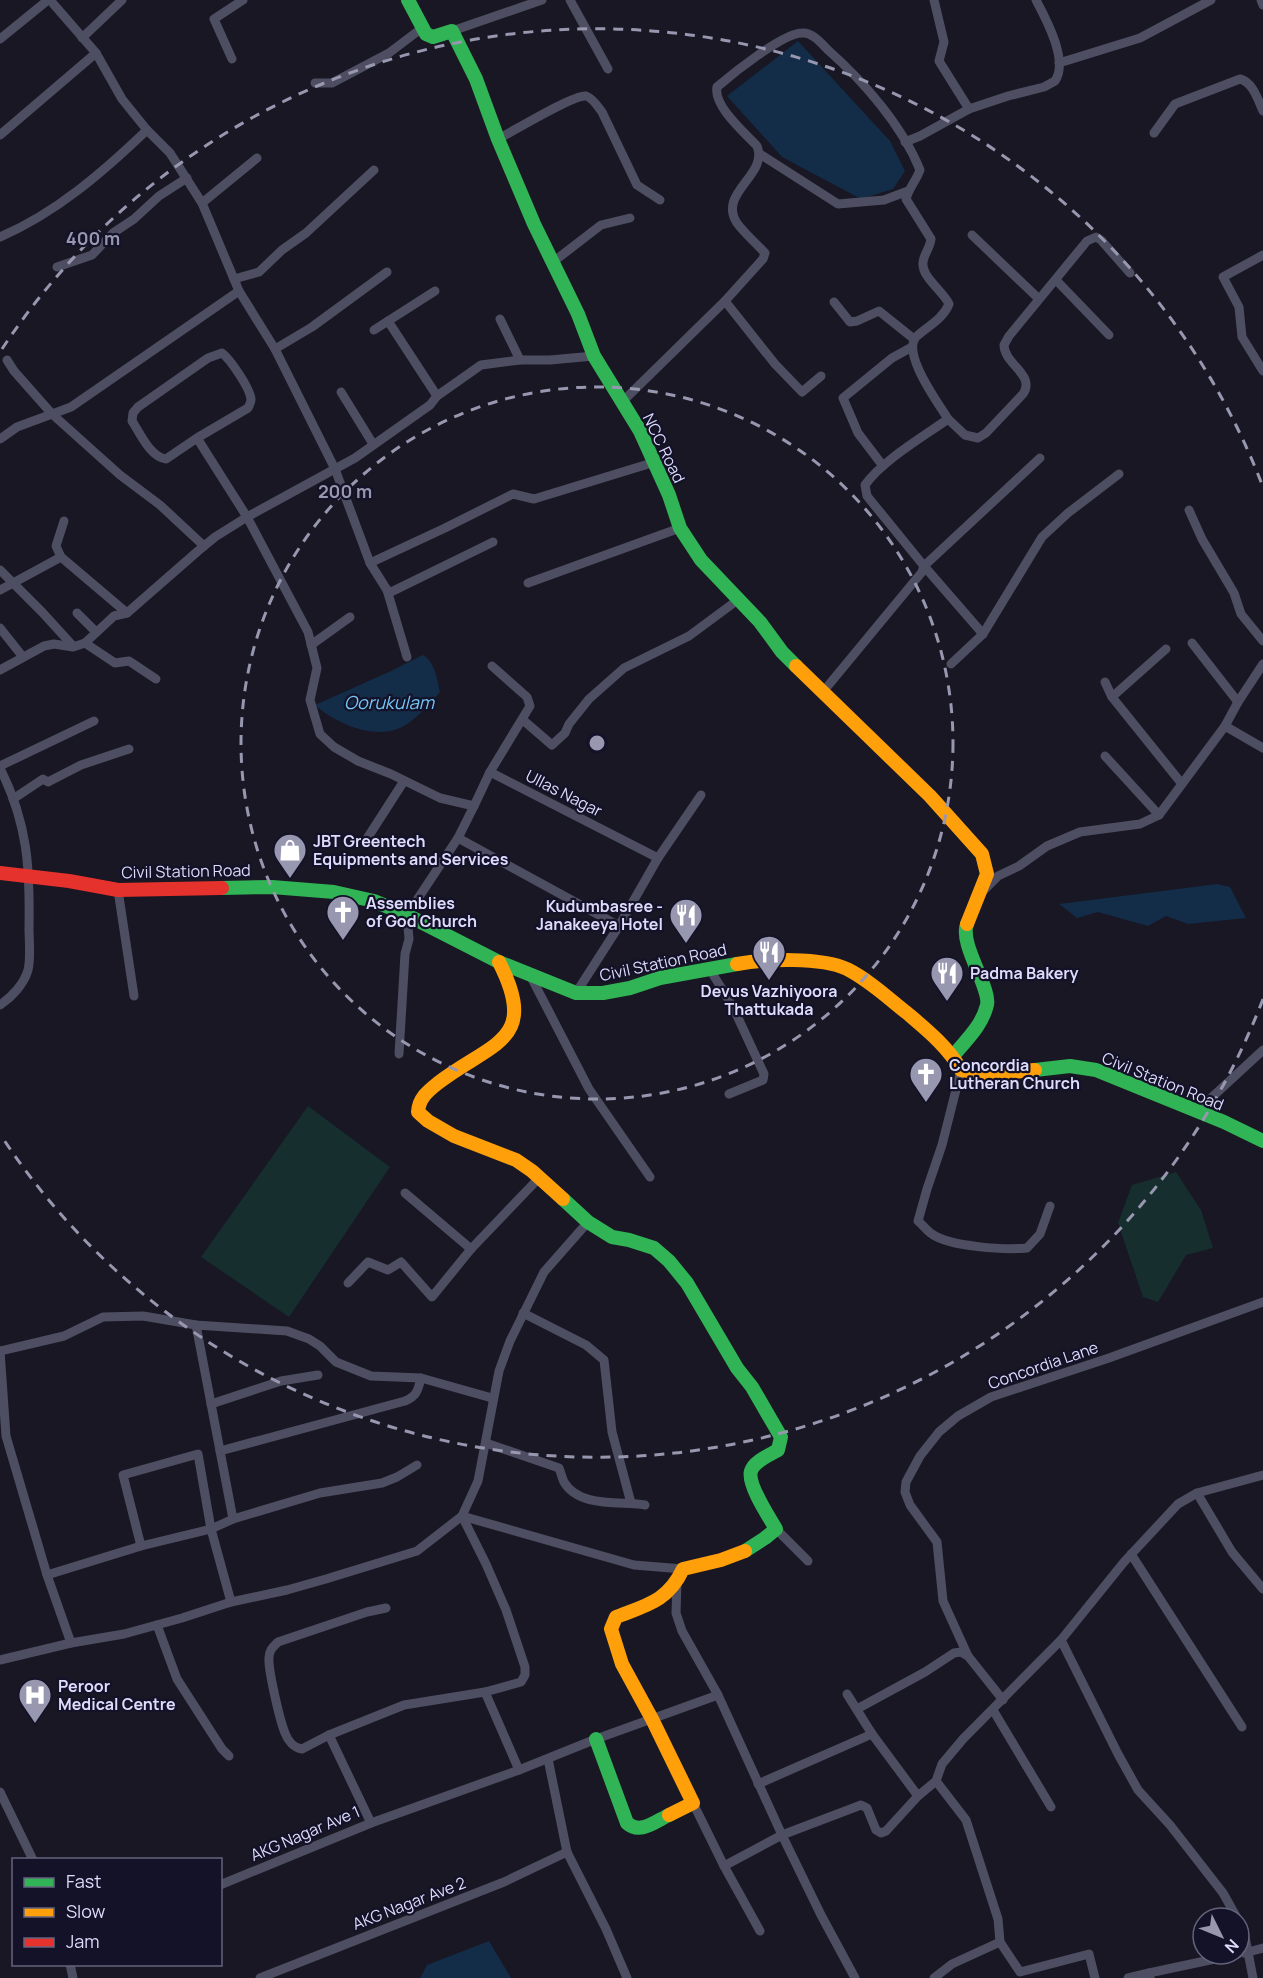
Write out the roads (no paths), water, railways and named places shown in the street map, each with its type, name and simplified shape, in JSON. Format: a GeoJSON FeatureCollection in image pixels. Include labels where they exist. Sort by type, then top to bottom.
{"type":"FeatureCollection","features":[{"type":"Feature","properties":{"kind":"street"},"geometry":{"type":"LineString","coordinates":[[0,39],[49,0],[96,53],[122,99],[147,130],[170,153],[187,178],[219,239],[239,291],[275,349],[335,469],[370,563],[387,590],[407,657]]}},
{"type":"Feature","properties":{"kind":"street"},"geometry":{"type":"LineString","coordinates":[[82,38],[122,0]]}},
{"type":"Feature","properties":{"kind":"street"},"geometry":{"type":"LineString","coordinates":[[232,58],[214,20],[243,0]]}},
{"type":"Feature","properties":{"kind":"street"},"geometry":{"type":"LineString","coordinates":[[408,0],[426,34],[433,37],[542,0]]}},
{"type":"Feature","properties":{"kind":"street"},"geometry":{"type":"LineString","coordinates":[[570,0],[608,69]]}},
{"type":"Feature","properties":{"kind":"street"},"geometry":{"type":"LineString","coordinates":[[934,0],[944,42],[939,61],[969,110]]}},
{"type":"Feature","properties":{"kind":"street"},"geometry":{"type":"LineString","coordinates":[[905,142],[969,110],[1052,84],[1057,79],[1059,63],[1049,24],[1036,0]]}},
{"type":"Feature","properties":{"kind":"street"},"geometry":{"type":"LineString","coordinates":[[1059,63],[1140,38],[1211,0]]}},
{"type":"Feature","properties":{"kind":"street"},"geometry":{"type":"LineString","coordinates":[[1261,0],[1263,5]]}},
{"type":"Feature","properties":{"kind":"street"},"geometry":{"type":"LineString","coordinates":[[315,83],[332,83],[389,53],[422,28]]}},
{"type":"Feature","properties":{"kind":"street","name":"NCC Road"},"geometry":{"type":"LineString","coordinates":[[452,31],[476,79],[498,139],[534,224],[578,314],[594,356],[640,431],[669,495],[680,528],[701,560],[760,622],[782,652],[943,809],[977,849],[985,864],[987,874],[978,896]]}},
{"type":"Feature","properties":{"kind":"street"},"geometry":{"type":"LineString","coordinates":[[883,466],[858,433],[843,398],[913,343],[946,310],[949,304],[924,272],[924,259],[931,247],[931,239],[906,199],[920,170],[894,123],[851,70],[817,39],[807,33],[800,33],[769,49],[717,87],[715,94],[721,106],[756,146],[760,154],[838,204],[884,200],[908,191]]}},
{"type":"Feature","properties":{"kind":"street"},"geometry":{"type":"LineString","coordinates":[[0,135],[96,53]]}},
{"type":"Feature","properties":{"kind":"street"},"geometry":{"type":"LineString","coordinates":[[1154,133],[1175,104],[1240,79],[1249,82],[1263,111]]}},
{"type":"Feature","properties":{"kind":"street"},"geometry":{"type":"LineString","coordinates":[[498,139],[555,108],[586,96],[602,112],[637,185],[660,200]]}},
{"type":"Feature","properties":{"kind":"street"},"geometry":{"type":"LineString","coordinates":[[0,237],[22,228],[54,208],[117,159],[147,130]]}},
{"type":"Feature","properties":{"kind":"street"},"geometry":{"type":"LineString","coordinates":[[622,402],[760,265],[765,256],[763,251],[737,222],[732,205],[736,195],[758,164],[760,154]]}},
{"type":"Feature","properties":{"kind":"street"},"geometry":{"type":"LineString","coordinates":[[202,203],[257,158]]}},
{"type":"Feature","properties":{"kind":"street"},"geometry":{"type":"LineString","coordinates":[[234,279],[259,272],[282,250],[306,233],[374,170]]}},
{"type":"Feature","properties":{"kind":"street"},"geometry":{"type":"LineString","coordinates":[[57,267],[92,255],[113,233],[134,219],[159,196],[187,178]]}},
{"type":"Feature","properties":{"kind":"street"},"geometry":{"type":"LineString","coordinates":[[553,262],[601,225],[630,218]]}},
{"type":"Feature","properties":{"kind":"street"},"geometry":{"type":"LineString","coordinates":[[972,235],[1039,299]]}},
{"type":"Feature","properties":{"kind":"street"},"geometry":{"type":"LineString","coordinates":[[834,302],[850,322],[879,311],[913,343],[923,379],[948,419],[965,435],[978,438],[986,433],[1026,388],[1025,377],[1007,357],[1004,345],[1087,241],[1096,237],[1107,246],[1130,273]]}},
{"type":"Feature","properties":{"kind":"street"},"geometry":{"type":"LineString","coordinates":[[1263,255],[1222,277],[1239,307],[1242,337],[1263,371]]}},
{"type":"Feature","properties":{"kind":"street"},"geometry":{"type":"LineString","coordinates":[[275,349],[312,327],[387,272]]}},
{"type":"Feature","properties":{"kind":"street"},"geometry":{"type":"LineString","coordinates":[[1056,280],[1109,335]]}},
{"type":"Feature","properties":{"kind":"street"},"geometry":{"type":"LineString","coordinates":[[0,439],[17,427],[71,406],[239,291]]}},
{"type":"Feature","properties":{"kind":"street"},"geometry":{"type":"LineString","coordinates":[[374,330],[435,291]]}},
{"type":"Feature","properties":{"kind":"street"},"geometry":{"type":"LineString","coordinates":[[724,301],[802,392],[821,376]]}},
{"type":"Feature","properties":{"kind":"street"},"geometry":{"type":"LineString","coordinates":[[500,318],[520,360]]}},
{"type":"Feature","properties":{"kind":"street"},"geometry":{"type":"LineString","coordinates":[[388,321],[437,396]]}},
{"type":"Feature","properties":{"kind":"street"},"geometry":{"type":"LineString","coordinates":[[222,353],[228,357],[250,394],[251,401],[248,408],[197,438],[166,459],[161,458],[152,452],[132,421],[133,413],[138,407],[208,358],[222,353]]}},
{"type":"Feature","properties":{"kind":"street"},"geometry":{"type":"LineString","coordinates":[[0,670],[44,646],[54,644],[73,647],[85,643],[114,616],[127,613],[204,546],[247,517],[335,469],[374,444],[430,405],[437,396],[481,365],[520,360],[594,356]]}},
{"type":"Feature","properties":{"kind":"street"},"geometry":{"type":"LineString","coordinates":[[7,360],[52,414],[120,475],[160,505],[204,546]]}},
{"type":"Feature","properties":{"kind":"street"},"geometry":{"type":"LineString","coordinates":[[341,392],[374,444]]}},
{"type":"Feature","properties":{"kind":"street"},"geometry":{"type":"LineString","coordinates":[[948,419],[883,466],[865,485],[867,496],[983,634]]}},
{"type":"Feature","properties":{"kind":"street"},"geometry":{"type":"LineString","coordinates":[[197,438],[247,517],[308,632],[317,668],[310,700],[320,734],[334,747],[358,761],[405,780],[440,798],[474,806]]}},
{"type":"Feature","properties":{"kind":"street"},"geometry":{"type":"LineString","coordinates":[[822,693],[894,608],[922,572],[924,566],[1041,458]]}},
{"type":"Feature","properties":{"kind":"street"},"geometry":{"type":"LineString","coordinates":[[370,563],[513,494],[534,499],[655,462]]}},
{"type":"Feature","properties":{"kind":"street"},"geometry":{"type":"LineString","coordinates":[[951,664],[983,634],[1042,537],[1068,513],[1119,474]]}},
{"type":"Feature","properties":{"kind":"street"},"geometry":{"type":"LineString","coordinates":[[1188,510],[1202,539],[1234,593],[1241,614],[1263,641]]}},
{"type":"Feature","properties":{"kind":"street"},"geometry":{"type":"LineString","coordinates":[[64,521],[56,546],[61,557],[127,613]]}},
{"type":"Feature","properties":{"kind":"street"},"geometry":{"type":"LineString","coordinates":[[528,583],[680,528]]}},
{"type":"Feature","properties":{"kind":"street"},"geometry":{"type":"LineString","coordinates":[[387,590],[391,592],[493,542]]}},
{"type":"Feature","properties":{"kind":"street"},"geometry":{"type":"LineString","coordinates":[[0,590],[61,557]]}},
{"type":"Feature","properties":{"kind":"street"},"geometry":{"type":"LineString","coordinates":[[0,570],[73,647]]}},
{"type":"Feature","properties":{"kind":"street"},"geometry":{"type":"LineString","coordinates":[[523,720],[552,745],[566,733],[569,724],[584,704],[624,668],[689,636],[739,600]]}},
{"type":"Feature","properties":{"kind":"street"},"geometry":{"type":"LineString","coordinates":[[77,613],[96,632]]}},
{"type":"Feature","properties":{"kind":"street"},"geometry":{"type":"LineString","coordinates":[[311,645],[350,617]]}},
{"type":"Feature","properties":{"kind":"street"},"geometry":{"type":"LineString","coordinates":[[0,628],[23,657]]}},
{"type":"Feature","properties":{"kind":"street"},"geometry":{"type":"LineString","coordinates":[[85,643],[115,663],[129,661],[156,679]]}},
{"type":"Feature","properties":{"kind":"street"},"geometry":{"type":"LineString","coordinates":[[1192,643],[1238,702]]}},
{"type":"Feature","properties":{"kind":"street"},"geometry":{"type":"LineString","coordinates":[[1112,697],[1166,649]]}},
{"type":"Feature","properties":{"kind":"street"},"geometry":{"type":"LineString","coordinates":[[953,1056],[981,1022],[988,1002],[965,929],[978,896],[998,876],[1019,866],[1047,846],[1080,832],[1140,824],[1159,815],[1225,726],[1263,664]]}},
{"type":"Feature","properties":{"kind":"street"},"geometry":{"type":"LineString","coordinates":[[399,1054],[405,954],[409,939],[407,915],[458,838],[490,772],[530,706],[529,700],[492,666]]}},
{"type":"Feature","properties":{"kind":"street"},"geometry":{"type":"LineString","coordinates":[[1105,682],[1112,697],[1182,784]]}},
{"type":"Feature","properties":{"kind":"street"},"geometry":{"type":"LineString","coordinates":[[0,1005],[8,1000],[21,984],[28,969],[30,876],[26,843],[13,799],[0,767],[94,721]]}},
{"type":"Feature","properties":{"kind":"street"},"geometry":{"type":"LineString","coordinates":[[1225,726],[1263,748]]}},
{"type":"Feature","properties":{"kind":"street"},"geometry":{"type":"LineString","coordinates":[[13,799],[43,779],[48,782],[81,765],[129,749]]}},
{"type":"Feature","properties":{"kind":"street"},"geometry":{"type":"LineString","coordinates":[[1105,756],[1159,815]]}},
{"type":"Feature","properties":{"kind":"street","name":"Ullas Nagar"},"geometry":{"type":"LineString","coordinates":[[490,772],[658,858]]}},
{"type":"Feature","properties":{"kind":"street"},"geometry":{"type":"LineString","coordinates":[[368,837],[405,780]]}},
{"type":"Feature","properties":{"kind":"street"},"geometry":{"type":"LineString","coordinates":[[576,993],[619,926],[658,858],[701,795]]}},
{"type":"Feature","properties":{"kind":"street"},"geometry":{"type":"LineString","coordinates":[[458,838],[619,926]]}},
{"type":"Feature","properties":{"kind":"street","name":"Civil Station Road"},"geometry":{"type":"LineString","coordinates":[[0,873],[117,890],[272,887],[323,891],[374,901],[407,915],[499,962],[576,993],[603,993],[630,988],[660,978],[753,961],[819,961],[845,968],[865,979],[928,1032],[953,1056],[961,1070],[979,1074],[1075,1066],[1117,1077],[1263,1141]]}},
{"type":"Feature","properties":{"kind":"street"},"geometry":{"type":"LineString","coordinates":[[117,890],[134,996]]}},
{"type":"Feature","properties":{"kind":"street"},"geometry":{"type":"LineString","coordinates":[[499,962],[509,980],[515,1011],[514,1022],[494,1046],[444,1077],[423,1096],[418,1101],[418,1112],[428,1121],[454,1136],[516,1160],[588,1222],[612,1237],[654,1248],[669,1261],[687,1283],[781,1437],[778,1449],[754,1467],[751,1472],[752,1483],[776,1529],[808,1561]]}},
{"type":"Feature","properties":{"kind":"street"},"geometry":{"type":"LineString","coordinates":[[710,968],[733,1007],[764,1074],[763,1080],[729,1094]]}},
{"type":"Feature","properties":{"kind":"street"},"geometry":{"type":"LineString","coordinates":[[530,975],[589,1089],[650,1177]]}},
{"type":"Feature","properties":{"kind":"street"},"geometry":{"type":"LineString","coordinates":[[1197,1111],[1263,1050]]}},
{"type":"Feature","properties":{"kind":"street"},"geometry":{"type":"LineString","coordinates":[[961,1070],[942,1145],[918,1221],[933,1235],[956,1243],[982,1248],[1027,1248],[1040,1234],[1050,1206]]}},
{"type":"Feature","properties":{"kind":"street"},"geometry":{"type":"LineString","coordinates":[[348,1282],[368,1262],[388,1270],[400,1262],[432,1297],[471,1249],[539,1178]]}},
{"type":"Feature","properties":{"kind":"street"},"geometry":{"type":"LineString","coordinates":[[405,1193],[471,1249]]}},
{"type":"Feature","properties":{"kind":"street"},"geometry":{"type":"LineString","coordinates":[[0,1660],[71,1643],[124,1634],[231,1602],[287,1590],[417,1551],[462,1516],[478,1481],[498,1371],[544,1272],[588,1222]]}},
{"type":"Feature","properties":{"kind":"street","name":"Concordia Lane"},"geometry":{"type":"LineString","coordinates":[[968,1656],[943,1601],[937,1542],[910,1505],[905,1492],[906,1482],[915,1464],[932,1440],[958,1416],[991,1397],[1109,1358],[1263,1302]]}},
{"type":"Feature","properties":{"kind":"street"},"geometry":{"type":"LineString","coordinates":[[523,1313],[586,1345],[604,1360],[612,1432],[631,1503]]}},
{"type":"Feature","properties":{"kind":"street"},"geometry":{"type":"LineString","coordinates":[[71,1643],[3,1436],[0,1351],[64,1336],[103,1317],[142,1316],[196,1325],[287,1331],[309,1339],[320,1346],[336,1362],[371,1376],[421,1378],[492,1398]]}},
{"type":"Feature","properties":{"kind":"street"},"geometry":{"type":"LineString","coordinates":[[196,1325],[233,1519]]}},
{"type":"Feature","properties":{"kind":"street"},"geometry":{"type":"LineString","coordinates":[[211,1404],[281,1381],[318,1375]]}},
{"type":"Feature","properties":{"kind":"street"},"geometry":{"type":"LineString","coordinates":[[220,1451],[405,1401],[417,1392],[421,1378]]}},
{"type":"Feature","properties":{"kind":"street"},"geometry":{"type":"LineString","coordinates":[[486,1443],[559,1468],[564,1483],[574,1492],[597,1502],[645,1505]]}},
{"type":"Feature","properties":{"kind":"street"},"geometry":{"type":"LineString","coordinates":[[141,1546],[123,1475],[198,1454],[211,1529],[231,1602]]}},
{"type":"Feature","properties":{"kind":"street"},"geometry":{"type":"LineString","coordinates":[[47,1575],[141,1546],[211,1529],[233,1519],[320,1494],[382,1483],[417,1466]]}},
{"type":"Feature","properties":{"kind":"street"},"geometry":{"type":"LineString","coordinates":[[724,1866],[782,1835],[861,1805],[867,1808],[876,1830],[881,1833],[886,1831],[936,1780],[942,1764],[950,1754],[1060,1640],[1131,1554],[1179,1504],[1197,1493],[1263,1475]]}},
{"type":"Feature","properties":{"kind":"street"},"geometry":{"type":"LineString","coordinates":[[1197,1493],[1232,1552],[1263,1588]]}},
{"type":"Feature","properties":{"kind":"street"},"geometry":{"type":"LineString","coordinates":[[462,1516],[680,1576]]}},
{"type":"Feature","properties":{"kind":"street"},"geometry":{"type":"LineString","coordinates":[[386,1608],[367,1612],[278,1642],[271,1649],[270,1672],[285,1734],[293,1746],[302,1749],[329,1735],[404,1705],[485,1692],[521,1682],[525,1675],[525,1667],[506,1610],[462,1516]]}},
{"type":"Feature","properties":{"kind":"street"},"geometry":{"type":"LineString","coordinates":[[760,1931],[724,1866],[652,1719],[622,1664],[611,1629],[616,1617],[659,1600],[680,1576],[729,1559],[759,1543],[776,1529]]}},
{"type":"Feature","properties":{"kind":"street"},"geometry":{"type":"LineString","coordinates":[[1131,1554],[1242,1727]]}},
{"type":"Feature","properties":{"kind":"street"},"geometry":{"type":"LineString","coordinates":[[680,1576],[676,1613],[682,1631],[718,1695],[821,1916],[855,1978]]}},
{"type":"Feature","properties":{"kind":"street"},"geometry":{"type":"LineString","coordinates":[[157,1625],[177,1679],[216,1740],[229,1756]]}},
{"type":"Feature","properties":{"kind":"street"},"geometry":{"type":"LineString","coordinates":[[1060,1640],[1138,1790],[1170,1825],[1223,1893],[1230,1906]]}},
{"type":"Feature","properties":{"kind":"street"},"geometry":{"type":"LineString","coordinates":[[856,1709],[925,1672],[954,1653],[961,1652],[968,1656],[1003,1700]]}},
{"type":"Feature","properties":{"kind":"street"},"geometry":{"type":"LineString","coordinates":[[485,1692],[519,1770]]}},
{"type":"Feature","properties":{"kind":"street"},"geometry":{"type":"LineString","coordinates":[[846,1694],[872,1734],[918,1796]]}},
{"type":"Feature","properties":{"kind":"street"},"geometry":{"type":"LineString","coordinates":[[371,1823],[519,1770],[596,1738],[718,1695]]}},
{"type":"Feature","properties":{"kind":"street"},"geometry":{"type":"LineString","coordinates":[[993,1710],[1051,1807]]}},
{"type":"Feature","properties":{"kind":"street"},"geometry":{"type":"LineString","coordinates":[[758,1784],[872,1734]]}},
{"type":"Feature","properties":{"kind":"street","name":"AKG Nagar Ave 1"},"geometry":{"type":"LineString","coordinates":[[222,1884],[371,1823],[329,1735]]}},
{"type":"Feature","properties":{"kind":"street"},"geometry":{"type":"LineString","coordinates":[[596,1738],[625,1821],[629,1826],[643,1828],[693,1803]]}},
{"type":"Feature","properties":{"kind":"street"},"geometry":{"type":"LineString","coordinates":[[548,1759],[567,1852],[606,1929],[627,1978]]}},
{"type":"Feature","properties":{"kind":"street"},"geometry":{"type":"LineString","coordinates":[[936,1780],[966,1820],[999,1919],[1000,1942],[1020,1972],[1089,1954],[1095,1978]]}},
{"type":"Feature","properties":{"kind":"street"},"geometry":{"type":"LineString","coordinates":[[0,1792],[32,1858]]}},
{"type":"Feature","properties":{"kind":"street","name":"AKG Nagar Ave 2"},"geometry":{"type":"LineString","coordinates":[[260,1978],[504,1882],[567,1852]]}},
{"type":"Feature","properties":{"kind":"street"},"geometry":{"type":"LineString","coordinates":[[934,1978],[952,1964],[1000,1942]]}},
{"type":"Feature","properties":{"kind":"street"},"geometry":{"type":"LineString","coordinates":[[1128,1978],[1149,1976],[1191,1966]]}},
{"type":"Feature","properties":{"kind":"water"},"geometry":{"type":"Polygon","coordinates":[[[798,41],[890,141],[905,171],[893,189],[861,199],[782,157],[727,96],[798,41]]]}},
{"type":"Feature","properties":{"kind":"water","name":"Oorukulam"},"geometry":{"type":"Polygon","coordinates":[[[423,655],[433,666],[440,692],[417,716],[402,727],[380,732],[356,728],[333,718],[315,705],[391,671],[423,655]]]}},
{"type":"Feature","properties":{"kind":"water"},"geometry":{"type":"Polygon","coordinates":[[[1217,884],[1230,887],[1246,918],[1188,924],[1166,916],[1148,926],[1098,912],[1077,918],[1059,904],[1217,884]]]}},
{"type":"Feature","properties":{"kind":"water"},"geometry":{"type":"Polygon","coordinates":[[[489,1941],[511,1978],[420,1978],[427,1965],[489,1941]]]}},
{"type":"Feature","properties":{"kind":"place","name":"JBT Greentech Equipments and Services"},"geometry":{"type":"Point","coordinates":[290,879]}},
{"type":"Feature","properties":{"kind":"place","name":"Assemblies of God Church"},"geometry":{"type":"Point","coordinates":[343,941]}},
{"type":"Feature","properties":{"kind":"place","name":"Kudumbasree - Janakeeya Hotel"},"geometry":{"type":"Point","coordinates":[686,944]}},
{"type":"Feature","properties":{"kind":"place","name":"Devus Vazhiyoora Thattukada"},"geometry":{"type":"Point","coordinates":[769,981]}},
{"type":"Feature","properties":{"kind":"place","name":"Padma Bakery"},"geometry":{"type":"Point","coordinates":[947,1002]}},
{"type":"Feature","properties":{"kind":"place","name":"Concordia Lutheran Church"},"geometry":{"type":"Point","coordinates":[926,1103]}},
{"type":"Feature","properties":{"kind":"place","name":"Peroor Medical Centre"},"geometry":{"type":"Point","coordinates":[35,1724]}}]}
